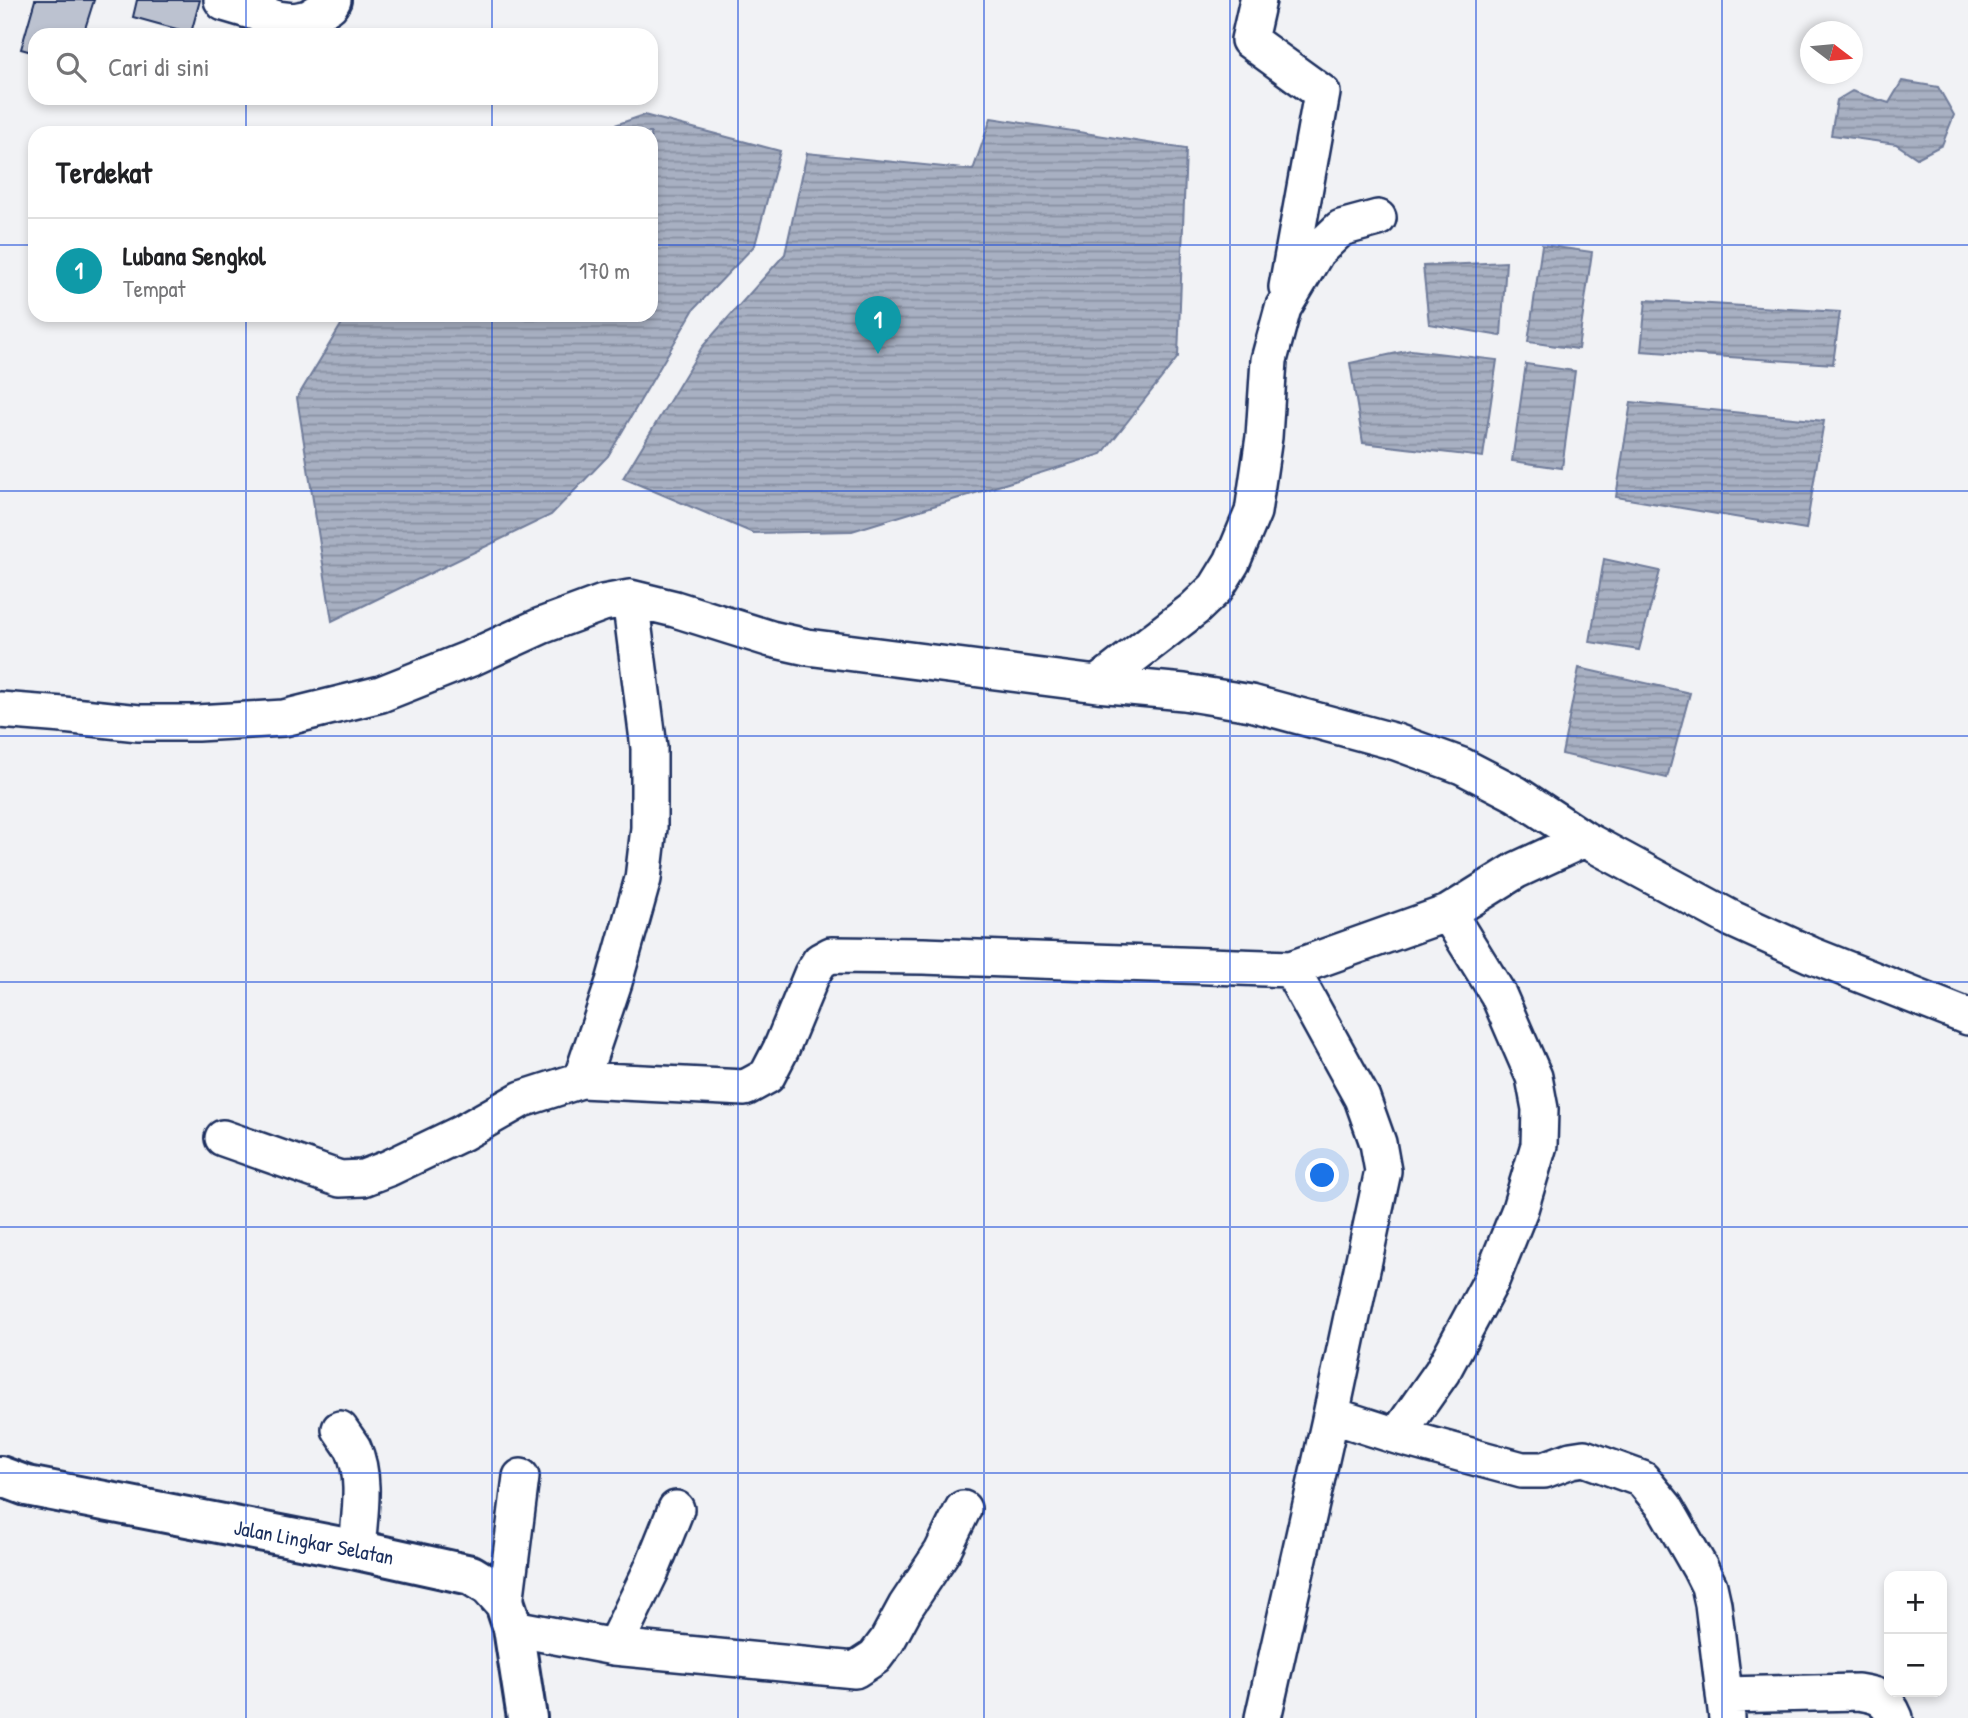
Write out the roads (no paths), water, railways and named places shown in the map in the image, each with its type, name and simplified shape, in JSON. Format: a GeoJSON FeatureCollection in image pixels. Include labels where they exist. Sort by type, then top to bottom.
{"type":"FeatureCollection","features":[{"type":"Feature","properties":{"kind":"main road","name":"Jalan Lingkar Selatan"},"geometry":{"type":"LineString","coordinates":[[2,1486],[27,1486],[357,1550],[471,1575],[489,1586],[509,1616]]}},
{"type":"Feature","properties":{"kind":"main road"},"geometry":{"type":"LineString","coordinates":[[509,1616],[527,1718]]}},
{"type":"Feature","properties":{"kind":"street"},"geometry":{"type":"LineString","coordinates":[[222,0],[224,3],[267,16],[294,21],[309,18],[330,5],[333,0]]}},
{"type":"Feature","properties":{"kind":"street"},"geometry":{"type":"LineString","coordinates":[[1097,684],[1194,609],[1216,588],[1232,562],[1252,512],[1264,437],[1269,360],[1283,308],[1322,93],[1249,40],[1258,0]]}},
{"type":"Feature","properties":{"kind":"street"},"geometry":{"type":"LineString","coordinates":[[1283,308],[1317,251],[1341,228],[1378,218]]}},
{"type":"Feature","properties":{"kind":"street"},"geometry":{"type":"LineString","coordinates":[[581,1080],[614,982],[643,879],[649,828],[649,748],[630,598]]}},
{"type":"Feature","properties":{"kind":"street"},"geometry":{"type":"LineString","coordinates":[[0,710],[139,723],[284,718],[381,694],[469,659],[541,626],[603,603],[630,598],[807,647],[1097,684],[1184,692],[1251,703],[1396,742],[1462,766],[1516,794],[1584,839],[1744,924],[1811,955],[1968,1017]]}},
{"type":"Feature","properties":{"kind":"street"},"geometry":{"type":"LineString","coordinates":[[223,1138],[340,1178],[363,1178],[462,1133],[522,1099],[581,1080],[745,1088],[767,1076],[812,974],[820,961],[831,955],[1292,970],[1448,913],[1517,870],[1584,839]]}},
{"type":"Feature","properties":{"kind":"street"},"geometry":{"type":"LineString","coordinates":[[1397,1436],[1441,1372],[1491,1281],[1520,1209],[1539,1145],[1540,1109],[1534,1077],[1498,994],[1448,913]]}},
{"type":"Feature","properties":{"kind":"street"},"geometry":{"type":"LineString","coordinates":[[1263,1718],[1382,1171],[1378,1143],[1362,1098],[1292,970]]}},
{"type":"Feature","properties":{"kind":"street"},"geometry":{"type":"LineString","coordinates":[[1331,1415],[1522,1471],[1544,1471],[1571,1460],[1584,1458],[1642,1479],[1665,1507],[1709,1586],[1726,1707],[1858,1692],[1876,1695],[1890,1706],[1895,1718]]}},
{"type":"Feature","properties":{"kind":"street"},"geometry":{"type":"LineString","coordinates":[[340,1429],[352,1448],[359,1469],[361,1487],[357,1550]]}},
{"type":"Feature","properties":{"kind":"street"},"geometry":{"type":"LineString","coordinates":[[521,1477],[509,1616],[614,1647],[855,1670],[875,1657],[887,1641],[906,1606],[942,1552],[964,1509]]}},
{"type":"Feature","properties":{"kind":"street"},"geometry":{"type":"LineString","coordinates":[[614,1647],[651,1571],[676,1509]]}},
{"type":"Feature","properties":{"kind":"water"},"geometry":{"type":"Polygon","coordinates":[[[1902,81],[1938,87],[1954,115],[1942,145],[1917,158],[1896,144],[1831,135],[1837,100],[1852,91],[1889,103],[1902,81]]]}},
{"type":"Feature","properties":{"kind":"water"},"geometry":{"type":"Polygon","coordinates":[[[644,115],[780,151],[755,245],[694,309],[608,456],[551,515],[332,621],[297,398],[343,322],[658,322],[658,126],[612,126],[644,115]]]}},
{"type":"Feature","properties":{"kind":"water"},"geometry":{"type":"Polygon","coordinates":[[[991,118],[1186,149],[1178,357],[1102,454],[852,531],[753,533],[623,478],[702,347],[785,254],[807,153],[973,170],[991,118]]]}},
{"type":"Feature","properties":{"kind":"water"},"geometry":{"type":"Polygon","coordinates":[[[1542,245],[1592,252],[1578,349],[1528,342],[1542,245]]]}},
{"type":"Feature","properties":{"kind":"water"},"geometry":{"type":"Polygon","coordinates":[[[1506,262],[1501,336],[1429,324],[1423,266],[1506,262]]]}},
{"type":"Feature","properties":{"kind":"water"},"geometry":{"type":"Polygon","coordinates":[[[1646,300],[1840,312],[1833,364],[1641,351],[1646,300]]]}},
{"type":"Feature","properties":{"kind":"water"},"geometry":{"type":"Polygon","coordinates":[[[1411,350],[1497,360],[1483,457],[1363,443],[1350,363],[1411,350]]]}},
{"type":"Feature","properties":{"kind":"water"},"geometry":{"type":"Polygon","coordinates":[[[1526,364],[1575,371],[1562,468],[1512,461],[1526,364]]]}},
{"type":"Feature","properties":{"kind":"water"},"geometry":{"type":"Polygon","coordinates":[[[1631,402],[1824,421],[1806,529],[1616,497],[1631,402]]]}},
{"type":"Feature","properties":{"kind":"water"},"geometry":{"type":"Polygon","coordinates":[[[1604,559],[1660,571],[1639,650],[1590,642],[1604,559]]]}},
{"type":"Feature","properties":{"kind":"water"},"geometry":{"type":"Polygon","coordinates":[[[1579,668],[1690,693],[1667,778],[1562,754],[1579,668]]]}},
{"type":"Feature","properties":{"kind":"place","name":"Lubana Sengkol"},"geometry":{"type":"Point","coordinates":[878,354]}}]}
